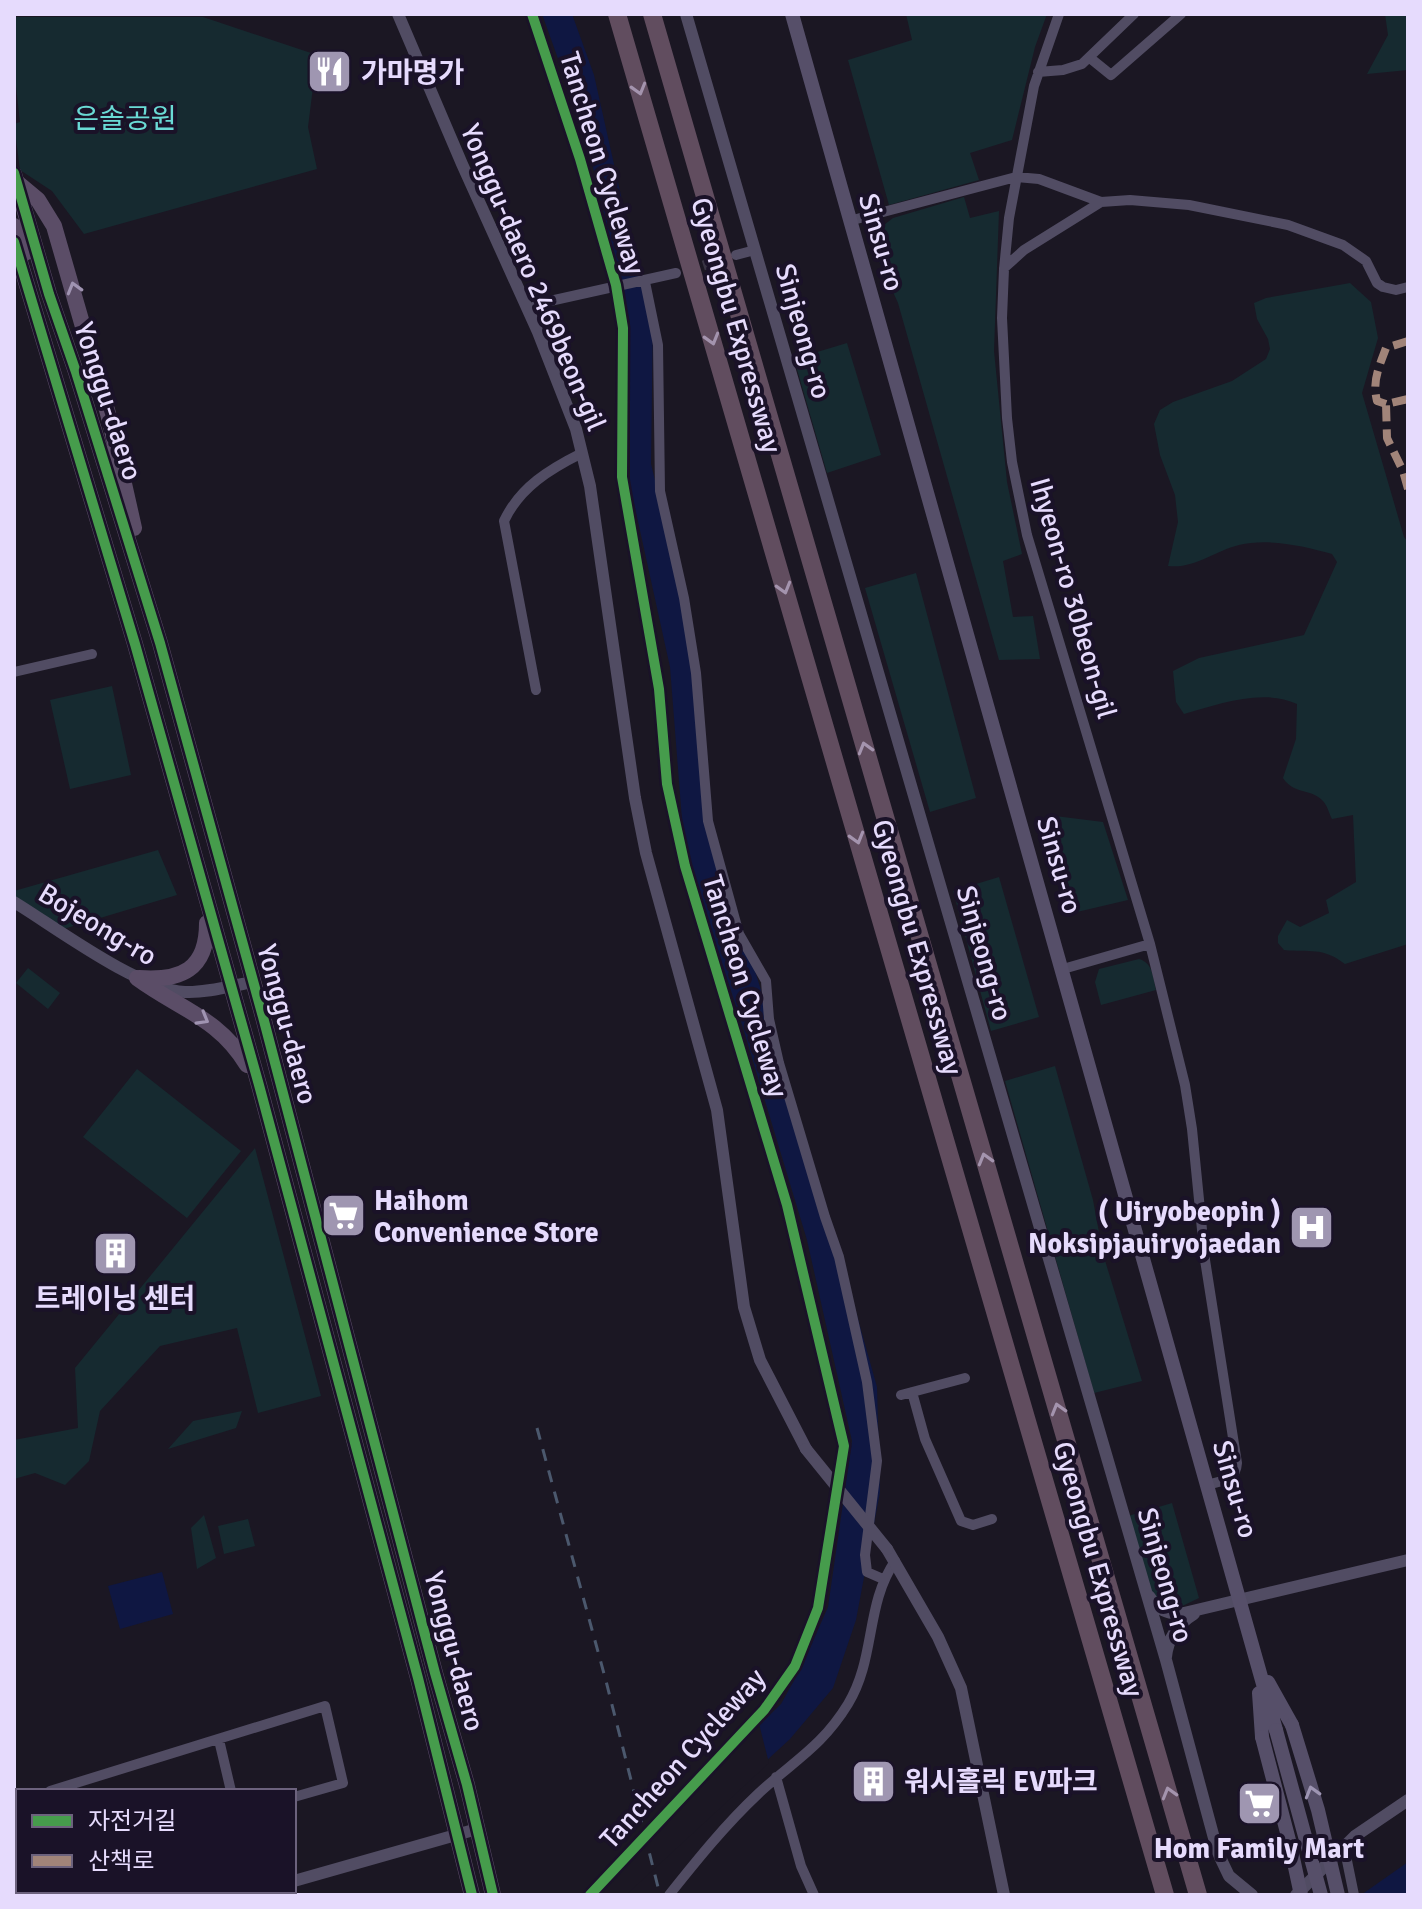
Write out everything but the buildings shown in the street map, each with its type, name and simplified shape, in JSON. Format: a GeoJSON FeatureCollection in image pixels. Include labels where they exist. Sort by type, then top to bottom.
{"type":"FeatureCollection","features":[{"type":"Feature","properties":{"kind":"highway","name":"Gyeongbu Expressway"},"geometry":{"type":"LineString","coordinates":[[617,14],[1165,1895]]}},
{"type":"Feature","properties":{"kind":"highway","name":"Gyeongbu Expressway"},"geometry":{"type":"LineString","coordinates":[[652,14],[1198,1895]]}},
{"type":"Feature","properties":{"kind":"main road","name":"Sinsu-ro"},"geometry":{"type":"LineString","coordinates":[[792,14],[1257,1661],[1269,1734]]}},
{"type":"Feature","properties":{"kind":"main road","name":"Yonggu-daero"},"geometry":{"type":"LineString","coordinates":[[15,180],[152,616],[253,982],[493,1895]]}},
{"type":"Feature","properties":{"kind":"main road"},"geometry":{"type":"LineString","coordinates":[[15,180],[38,200],[54,226],[109,417],[152,616]]}},
{"type":"Feature","properties":{"kind":"main road"},"geometry":{"type":"LineString","coordinates":[[14,226],[18,230],[33,279],[49,294]]}},
{"type":"Feature","properties":{"kind":"main road","name":"Yonggu-daero"},"geometry":{"type":"LineString","coordinates":[[15,250],[135,644],[259,1085],[472,1895]]}},
{"type":"Feature","properties":{"kind":"main road"},"geometry":{"type":"LineString","coordinates":[[199,876],[213,885],[231,943],[237,944],[240,938]]}},
{"type":"Feature","properties":{"kind":"main road"},"geometry":{"type":"LineString","coordinates":[[137,978],[170,978],[197,963],[207,939],[207,907]]}},
{"type":"Feature","properties":{"kind":"main road"},"geometry":{"type":"LineString","coordinates":[[137,978],[224,1033],[237,1047],[259,1085]]}},
{"type":"Feature","properties":{"kind":"main road"},"geometry":{"type":"LineString","coordinates":[[1257,1661],[1292,1725],[1318,1810],[1338,1895]]}},
{"type":"Feature","properties":{"kind":"main road"},"geometry":{"type":"LineString","coordinates":[[1269,1734],[1299,1895]]}},
{"type":"Feature","properties":{"kind":"main road"},"geometry":{"type":"LineString","coordinates":[[1269,1734],[1321,1895]]}},
{"type":"Feature","properties":{"kind":"street","name":"Yonggu-daero 2469beon-gil"},"geometry":{"type":"LineString","coordinates":[[398,14],[528,309],[576,429],[593,501],[635,798],[646,853],[717,1110],[744,1307],[760,1360],[806,1449],[895,1561]]}},
{"type":"Feature","properties":{"kind":"street","name":"Sinjeong-ro"},"geometry":{"type":"LineString","coordinates":[[686,14],[1166,1660],[1218,1853],[1229,1876],[1252,1895]]}},
{"type":"Feature","properties":{"kind":"street"},"geometry":{"type":"LineString","coordinates":[[1057,18],[1068,14]]}},
{"type":"Feature","properties":{"kind":"street"},"geometry":{"type":"LineString","coordinates":[[1038,72],[1063,70],[1082,64],[1134,14]]}},
{"type":"Feature","properties":{"kind":"street"},"geometry":{"type":"LineString","coordinates":[[1090,58],[1111,75],[1181,14]]}},
{"type":"Feature","properties":{"kind":"street","name":"Ihyeon-ro 30beon-gil"},"geometry":{"type":"LineString","coordinates":[[1057,18],[1038,72],[1016,177],[1004,269],[1003,367],[1012,462],[1021,510],[1108,810],[1133,883],[1185,1085],[1205,1260],[1237,1463],[1237,1471],[1232,1478],[1207,1485]]}},
{"type":"Feature","properties":{"kind":"street"},"geometry":{"type":"LineString","coordinates":[[849,221],[1016,177],[1039,179],[1101,202],[1130,200],[1189,205],[1288,225],[1343,245],[1366,261],[1377,283],[1383,287],[1396,290],[1408,287]]}},
{"type":"Feature","properties":{"kind":"street"},"geometry":{"type":"LineString","coordinates":[[1004,269],[1024,250],[1101,202]]}},
{"type":"Feature","properties":{"kind":"street"},"geometry":{"type":"LineString","coordinates":[[736,255],[755,250]]}},
{"type":"Feature","properties":{"kind":"street"},"geometry":{"type":"LineString","coordinates":[[528,309],[550,301],[676,273]]}},
{"type":"Feature","properties":{"kind":"street"},"geometry":{"type":"LineString","coordinates":[[642,282],[658,345],[660,491],[684,598],[696,673],[708,821],[739,934],[765,976],[769,1019],[779,1063],[839,1257],[856,1326],[877,1461],[865,1555],[868,1573],[883,1579]]}},
{"type":"Feature","properties":{"kind":"street"},"geometry":{"type":"LineString","coordinates":[[536,690],[504,521],[511,506],[532,483],[554,467],[582,453]]}},
{"type":"Feature","properties":{"kind":"street"},"geometry":{"type":"LineString","coordinates":[[14,672],[92,654]]}},
{"type":"Feature","properties":{"kind":"street","name":"Bojeong-ro"},"geometry":{"type":"LineString","coordinates":[[14,902],[137,978],[162,988],[186,992],[253,982]]}},
{"type":"Feature","properties":{"kind":"street"},"geometry":{"type":"LineString","coordinates":[[1063,969],[1150,944]]}},
{"type":"Feature","properties":{"kind":"street"},"geometry":{"type":"LineString","coordinates":[[965,1378],[906,1394],[961,1521],[973,1525],[992,1519]]}},
{"type":"Feature","properties":{"kind":"street"},"geometry":{"type":"LineString","coordinates":[[1146,1593],[1155,1605],[1172,1614],[1201,1610],[1408,1560]]}},
{"type":"Feature","properties":{"kind":"street"},"geometry":{"type":"LineString","coordinates":[[669,1895],[712,1840],[776,1777],[814,1749],[830,1731],[859,1686],[865,1670],[879,1590],[895,1561],[938,1637],[961,1688],[1004,1895]]}},
{"type":"Feature","properties":{"kind":"street"},"geometry":{"type":"LineString","coordinates":[[1166,1660],[1167,1644],[1178,1626],[1201,1610]]}},
{"type":"Feature","properties":{"kind":"street"},"geometry":{"type":"LineString","coordinates":[[57,1789],[325,1706],[343,1783],[296,1796]]}},
{"type":"Feature","properties":{"kind":"street"},"geometry":{"type":"LineString","coordinates":[[219,1740],[231,1789]]}},
{"type":"Feature","properties":{"kind":"street"},"geometry":{"type":"LineString","coordinates":[[776,1777],[801,1866],[814,1895]]}},
{"type":"Feature","properties":{"kind":"street"},"geometry":{"type":"LineString","coordinates":[[1299,1895],[1344,1846],[1408,1800]]}},
{"type":"Feature","properties":{"kind":"street"},"geometry":{"type":"LineString","coordinates":[[296,1880],[477,1829]]}},
{"type":"Feature","properties":{"kind":"street"},"geometry":{"type":"LineString","coordinates":[[1344,1846],[1354,1895]]}},
{"type":"Feature","properties":{"kind":"green space"},"geometry":{"type":"Polygon","coordinates":[[[906,14],[1047,14],[1035,47],[1012,140],[970,153],[979,180],[889,205],[848,60],[912,40],[906,14]]]}},
{"type":"Feature","properties":{"kind":"green space"},"geometry":{"type":"Polygon","coordinates":[[[1385,14],[1408,14],[1408,70],[1367,74],[1388,35],[1385,14]]]}},
{"type":"Feature","properties":{"kind":"green space","name":"은솔공원"},"geometry":{"type":"Polygon","coordinates":[[[14,17],[203,17],[317,55],[308,127],[317,169],[84,234],[52,191],[20,170],[14,124],[20,122],[15,78],[14,17]]]}},
{"type":"Feature","properties":{"kind":"green space"},"geometry":{"type":"Polygon","coordinates":[[[964,197],[970,218],[999,211],[994,351],[1007,482],[1022,554],[1003,561],[1013,617],[1033,616],[1040,659],[999,660],[898,303],[879,261],[876,240],[880,228],[893,218],[964,197]]]}},
{"type":"Feature","properties":{"kind":"green space"},"geometry":{"type":"Polygon","coordinates":[[[1350,283],[1371,302],[1378,338],[1362,393],[1408,542],[1408,944],[1345,964],[1322,952],[1284,950],[1278,943],[1278,936],[1287,920],[1300,927],[1329,913],[1326,900],[1356,882],[1353,815],[1332,819],[1323,801],[1292,787],[1283,778],[1296,739],[1297,704],[1284,699],[1255,697],[1184,714],[1176,702],[1173,671],[1199,658],[1304,635],[1337,562],[1332,554],[1321,551],[1262,542],[1239,545],[1187,565],[1168,566],[1178,522],[1175,495],[1160,455],[1154,424],[1160,410],[1173,402],[1232,381],[1266,359],[1270,349],[1268,339],[1257,319],[1254,303],[1266,298],[1350,283]]]}},
{"type":"Feature","properties":{"kind":"green space"},"geometry":{"type":"Polygon","coordinates":[[[847,343],[881,455],[827,473],[794,359],[847,343]]]}},
{"type":"Feature","properties":{"kind":"green space"},"geometry":{"type":"Polygon","coordinates":[[[916,573],[976,798],[930,812],[865,588],[916,573]]]}},
{"type":"Feature","properties":{"kind":"green space"},"geometry":{"type":"Polygon","coordinates":[[[112,686],[131,775],[70,789],[50,700],[112,686]]]}},
{"type":"Feature","properties":{"kind":"green space"},"geometry":{"type":"Polygon","coordinates":[[[1047,815],[1103,822],[1128,900],[1077,912],[1047,815]]]}},
{"type":"Feature","properties":{"kind":"green space"},"geometry":{"type":"Polygon","coordinates":[[[158,850],[177,895],[60,930],[14,902],[14,891],[158,850]]]}},
{"type":"Feature","properties":{"kind":"green space"},"geometry":{"type":"Polygon","coordinates":[[[999,877],[1039,1017],[991,1031],[953,891],[999,877]]]}},
{"type":"Feature","properties":{"kind":"green space"},"geometry":{"type":"Polygon","coordinates":[[[1139,959],[1150,967],[1156,990],[1101,1005],[1095,982],[1099,969],[1139,959]]]}},
{"type":"Feature","properties":{"kind":"green space"},"geometry":{"type":"Polygon","coordinates":[[[28,968],[60,993],[48,1009],[16,983],[28,968]]]}},
{"type":"Feature","properties":{"kind":"green space"},"geometry":{"type":"Polygon","coordinates":[[[1055,1066],[1093,1200],[1103,1254],[1142,1381],[1094,1393],[1005,1081],[1055,1066]]]}},
{"type":"Feature","properties":{"kind":"green space"},"geometry":{"type":"Polygon","coordinates":[[[137,1069],[241,1151],[187,1218],[83,1137],[137,1069]]]}},
{"type":"Feature","properties":{"kind":"green space"},"geometry":{"type":"Polygon","coordinates":[[[255,1148],[321,1396],[258,1413],[237,1328],[160,1346],[100,1411],[89,1461],[65,1485],[35,1473],[14,1479],[14,1440],[78,1428],[75,1368],[255,1148]]]}},
{"type":"Feature","properties":{"kind":"green space"},"geometry":{"type":"Polygon","coordinates":[[[242,1411],[236,1428],[168,1449],[193,1421],[242,1411]]]}},
{"type":"Feature","properties":{"kind":"green space"},"geometry":{"type":"Polygon","coordinates":[[[1172,1503],[1199,1598],[1167,1611],[1151,1594],[1128,1516],[1172,1503]]]}},
{"type":"Feature","properties":{"kind":"green space"},"geometry":{"type":"Polygon","coordinates":[[[204,1515],[216,1558],[197,1569],[191,1528],[204,1515]]]}},
{"type":"Feature","properties":{"kind":"green space"},"geometry":{"type":"Polygon","coordinates":[[[248,1519],[255,1546],[224,1554],[218,1526],[248,1519]]]}},
{"type":"Feature","properties":{"kind":"shaded area"},"geometry":{"type":"Polygon","coordinates":[[[542,14],[572,14],[594,75],[635,258],[653,312],[651,464],[687,610],[718,870],[753,964],[877,1387],[880,1492],[856,1620],[833,1688],[790,1739],[620,1895],[708,1775],[781,1704],[802,1666],[828,1607],[852,1441],[807,1240],[684,845],[670,667],[630,485],[630,323],[585,134],[542,14]]]}},
{"type":"Feature","properties":{"kind":"shaded area"},"geometry":{"type":"Polygon","coordinates":[[[162,1572],[173,1614],[120,1629],[108,1586],[162,1572]]]}},
{"type":"Feature","properties":{"kind":"shaded area"},"geometry":{"type":"Polygon","coordinates":[[[1408,1862],[1406,1895],[1361,1895],[1408,1862]]]}},
{"type":"Feature","properties":{"kind":"pier"},"geometry":{"type":"Polygon","coordinates":[[[758,1720],[769,1763],[626,1895],[591,1895],[705,1772],[758,1720]]]}},
{"type":"Feature","properties":{"kind":"tunnel"},"geometry":{"type":"LineString","coordinates":[[689,270],[727,258]]}},
{"type":"Feature","properties":{"kind":"railway"},"geometry":{"type":"LineString","coordinates":[[537,1428],[660,1895]]}},
{"type":"Feature","properties":{"kind":"marked path"},"geometry":{"type":"LineString","coordinates":[[1386,404],[1377,401],[1376,394],[1381,361],[1386,348],[1408,341]]}},
{"type":"Feature","properties":{"kind":"marked path"},"geometry":{"type":"LineString","coordinates":[[1408,399],[1386,404],[1387,438],[1408,489]]}},
{"type":"Feature","properties":{"kind":"cycle path","name":"Tancheon Cycleway"},"geometry":{"type":"LineString","coordinates":[[532,14],[580,159],[616,285],[623,328],[622,477],[659,689],[667,784],[685,866],[787,1205],[844,1446],[818,1608],[795,1666],[764,1710],[590,1895]]}},
{"type":"Feature","properties":{"kind":"cycle path"},"geometry":{"type":"LineString","coordinates":[[14,173],[49,294],[160,643],[263,1017],[467,1785],[493,1895]]}},
{"type":"Feature","properties":{"kind":"cycle path"},"geometry":{"type":"LineString","coordinates":[[14,242],[135,644],[259,1085],[418,1678],[472,1895]]}},
{"type":"Feature","properties":{"kind":"place","name":"가마명가"},"geometry":{"type":"Point","coordinates":[330,72]}},
{"type":"Feature","properties":{"kind":"place","name":"Haihom Convenience Store"},"geometry":{"type":"Point","coordinates":[343,1216]}},
{"type":"Feature","properties":{"kind":"place","name":"( Uiryobeopin ) Noksipjauiryojaedan"},"geometry":{"type":"Point","coordinates":[1312,1227]}},
{"type":"Feature","properties":{"kind":"place","name":"트레이닝 센터"},"geometry":{"type":"Point","coordinates":[115,1254]}},
{"type":"Feature","properties":{"kind":"place","name":"워시홀릭 EV파크"},"geometry":{"type":"Point","coordinates":[873,1781]}},
{"type":"Feature","properties":{"kind":"place","name":"Hom Family Mart"},"geometry":{"type":"Point","coordinates":[1259,1804]}}]}
